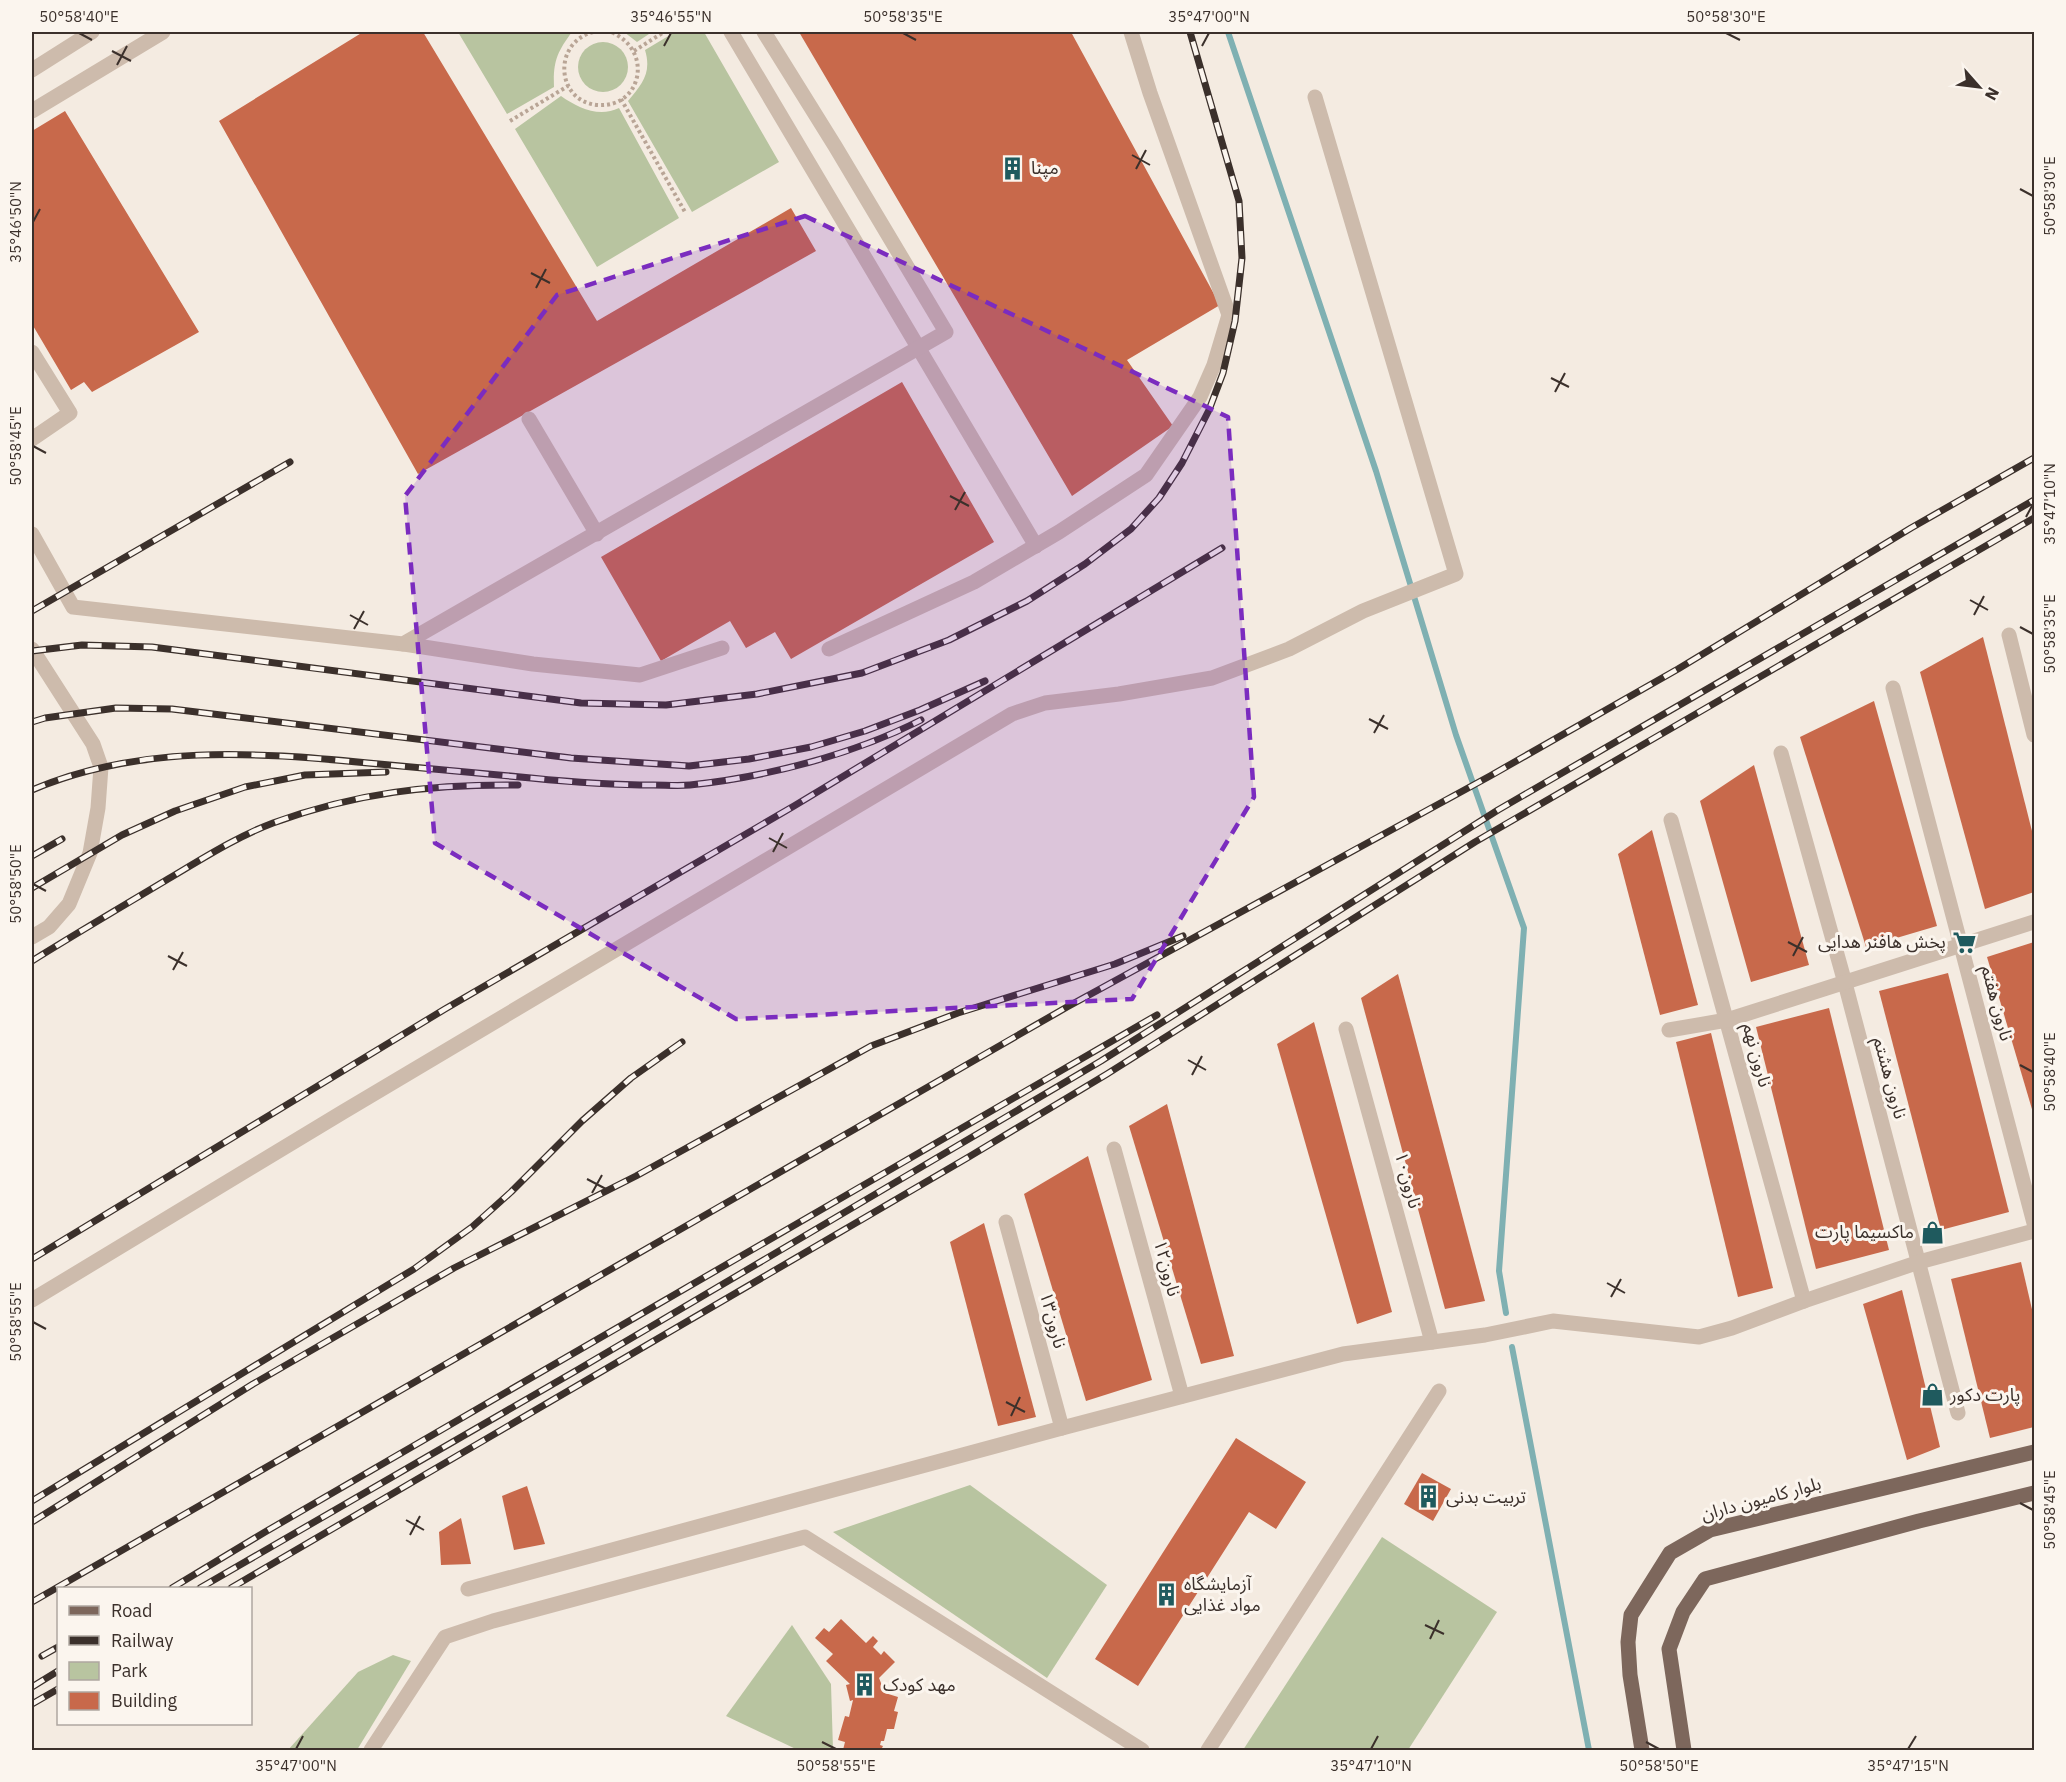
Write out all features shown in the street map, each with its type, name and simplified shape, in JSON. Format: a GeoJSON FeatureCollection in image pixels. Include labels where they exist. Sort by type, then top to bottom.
{"type":"FeatureCollection","features":[{"type":"Feature","properties":{"kind":"main road","name":"بلوار کامیون داران"},"geometry":{"type":"LineString","coordinates":[[1642,1750],[1630,1675],[1628,1642],[1631,1616],[1670,1553],[1710,1530],[2034,1452]]}},
{"type":"Feature","properties":{"kind":"main road"},"geometry":{"type":"LineString","coordinates":[[1684,1750],[1669,1650],[1683,1612],[1705,1579],[1919,1521],[2034,1493]]}},
{"type":"Feature","properties":{"kind":"street"},"geometry":{"type":"LineString","coordinates":[[32,70],[92,32]]}},
{"type":"Feature","properties":{"kind":"street"},"geometry":{"type":"LineString","coordinates":[[32,111],[163,32]]}},
{"type":"Feature","properties":{"kind":"street"},"geometry":{"type":"LineString","coordinates":[[731,32],[1036,546]]}},
{"type":"Feature","properties":{"kind":"street"},"geometry":{"type":"LineString","coordinates":[[404,644],[946,332],[764,32]]}},
{"type":"Feature","properties":{"kind":"street"},"geometry":{"type":"LineString","coordinates":[[829,649],[974,582],[1036,546],[1146,475],[1200,397],[1214,365],[1228,315],[1150,93],[1131,32]]}},
{"type":"Feature","properties":{"kind":"street"},"geometry":{"type":"LineString","coordinates":[[32,1300],[342,1112],[1012,714],[1045,703],[1119,694],[1212,678],[1289,648],[1363,611],[1456,574],[1315,97]]}},
{"type":"Feature","properties":{"kind":"street"},"geometry":{"type":"LineString","coordinates":[[32,352],[70,413],[32,439]]}},
{"type":"Feature","properties":{"kind":"street"},"geometry":{"type":"LineString","coordinates":[[529,419],[597,534]]}},
{"type":"Feature","properties":{"kind":"street"},"geometry":{"type":"LineString","coordinates":[[32,534],[73,607],[404,644],[533,664],[640,675],[722,648]]}},
{"type":"Feature","properties":{"kind":"street"},"geometry":{"type":"LineString","coordinates":[[2009,635],[2034,735]]}},
{"type":"Feature","properties":{"kind":"street"},"geometry":{"type":"LineString","coordinates":[[32,938],[48,927],[69,904],[90,853],[98,808],[101,767],[93,744],[33,654]]}},
{"type":"Feature","properties":{"kind":"street","name":"نارون هفتم"},"geometry":{"type":"LineString","coordinates":[[1893,688],[2034,1222]]}},
{"type":"Feature","properties":{"kind":"street","name":"نارون هشتم"},"geometry":{"type":"LineString","coordinates":[[1781,753],[1845,983],[1958,1413]]}},
{"type":"Feature","properties":{"kind":"street","name":"نارون نهم"},"geometry":{"type":"LineString","coordinates":[[1671,820],[1804,1301]]}},
{"type":"Feature","properties":{"kind":"street"},"geometry":{"type":"LineString","coordinates":[[1669,1030],[1727,1020],[2034,922]]}},
{"type":"Feature","properties":{"kind":"street","name":"نارون۱۰"},"geometry":{"type":"LineString","coordinates":[[1346,1029],[1432,1342]]}},
{"type":"Feature","properties":{"kind":"street","name":"نارون۱۲"},"geometry":{"type":"LineString","coordinates":[[1114,1149],[1182,1396]]}},
{"type":"Feature","properties":{"kind":"street","name":"نارون۱۳"},"geometry":{"type":"LineString","coordinates":[[1006,1222],[1062,1428]]}},
{"type":"Feature","properties":{"kind":"street"},"geometry":{"type":"LineString","coordinates":[[468,1589],[1343,1354],[1485,1335],[1552,1321],[1699,1336],[1732,1328],[1919,1262],[2034,1231]]}},
{"type":"Feature","properties":{"kind":"street"},"geometry":{"type":"LineString","coordinates":[[1208,1750],[1439,1391]]}},
{"type":"Feature","properties":{"kind":"street"},"geometry":{"type":"LineString","coordinates":[[378,1748],[445,1637],[493,1621],[805,1537],[1142,1750]]}},
{"type":"Feature","properties":{"kind":"path"},"geometry":{"type":"LineString","coordinates":[[593,32],[580,34],[568,50],[564,61],[564,74],[568,86],[575,95],[586,102],[597,105],[610,104],[621,99],[630,91],[639,68],[634,51],[621,36],[611,32]]}},
{"type":"Feature","properties":{"kind":"path"},"geometry":{"type":"LineString","coordinates":[[634,51],[664,32]]}},
{"type":"Feature","properties":{"kind":"path"},"geometry":{"type":"LineString","coordinates":[[510,121],[568,86]]}},
{"type":"Feature","properties":{"kind":"path"},"geometry":{"type":"LineString","coordinates":[[621,99],[686,212]]}},
{"type":"Feature","properties":{"kind":"highlighted area"},"geometry":{"type":"Polygon","coordinates":[[[805,216],[1228,417],[1254,797],[1132,999],[736,1019],[435,843],[405,496],[557,295],[805,216]]]}},
{"type":"Feature","properties":{"kind":"green space"},"geometry":{"type":"Polygon","coordinates":[[[458,32],[572,32],[557,58],[554,87],[507,114],[458,32]]]}},
{"type":"Feature","properties":{"kind":"green space"},"geometry":{"type":"Polygon","coordinates":[[[624,32],[652,32],[637,42],[624,32]]]}},
{"type":"Feature","properties":{"kind":"green space"},"geometry":{"type":"Polygon","coordinates":[[[675,32],[704,32],[779,162],[692,212],[628,101],[646,72],[645,50],[675,32]]]}},
{"type":"Feature","properties":{"kind":"green space"},"geometry":{"type":"Polygon","coordinates":[[[603,42],[612,44],[623,53],[628,67],[626,76],[617,87],[603,92],[594,90],[583,81],[578,67],[580,58],[589,47],[603,42]]]}},
{"type":"Feature","properties":{"kind":"green space"},"geometry":{"type":"Polygon","coordinates":[[[561,96],[574,104],[596,112],[619,108],[679,218],[597,267],[515,129],[561,96]]]}},
{"type":"Feature","properties":{"kind":"green space"},"geometry":{"type":"Polygon","coordinates":[[[970,1485],[1107,1585],[1047,1678],[833,1532],[970,1485]]]}},
{"type":"Feature","properties":{"kind":"green space"},"geometry":{"type":"Polygon","coordinates":[[[1382,1537],[1497,1612],[1408,1750],[1243,1750],[1382,1537]]]}},
{"type":"Feature","properties":{"kind":"green space"},"geometry":{"type":"Polygon","coordinates":[[[792,1625],[831,1684],[833,1750],[798,1750],[726,1716],[792,1625]]]}},
{"type":"Feature","properties":{"kind":"green space"},"geometry":{"type":"Polygon","coordinates":[[[393,1655],[411,1661],[357,1750],[288,1750],[358,1672],[393,1655]]]}},
{"type":"Feature","properties":{"kind":"building"},"geometry":{"type":"Polygon","coordinates":[[[363,32],[423,32],[597,321],[791,208],[816,251],[418,474],[219,121],[363,32]]]}},
{"type":"Feature","properties":{"kind":"building","name":"مپنا"},"geometry":{"type":"Polygon","coordinates":[[[799,32],[1071,32],[1220,305],[1127,360],[1173,426],[1072,496],[799,32]]]}},
{"type":"Feature","properties":{"kind":"building"},"geometry":{"type":"Polygon","coordinates":[[[65,111],[199,332],[92,392],[84,382],[71,390],[32,324],[32,131],[65,111]]]}},
{"type":"Feature","properties":{"kind":"building"},"geometry":{"type":"Polygon","coordinates":[[[902,382],[994,542],[791,659],[775,632],[746,648],[730,621],[661,661],[601,557],[902,382]]]}},
{"type":"Feature","properties":{"kind":"building"},"geometry":{"type":"Polygon","coordinates":[[[1983,637],[2034,839],[2034,892],[1985,909],[1920,672],[1983,637]]]}},
{"type":"Feature","properties":{"kind":"building"},"geometry":{"type":"Polygon","coordinates":[[[1874,701],[1937,926],[1866,947],[1800,737],[1874,701]]]}},
{"type":"Feature","properties":{"kind":"building"},"geometry":{"type":"Polygon","coordinates":[[[1754,765],[1809,965],[1751,982],[1700,801],[1754,765]]]}},
{"type":"Feature","properties":{"kind":"building"},"geometry":{"type":"Polygon","coordinates":[[[1652,830],[1698,1005],[1660,1015],[1618,854],[1652,830]]]}},
{"type":"Feature","properties":{"kind":"building"},"geometry":{"type":"Polygon","coordinates":[[[2034,942],[2034,1116],[1987,957],[2034,942]]]}},
{"type":"Feature","properties":{"kind":"building"},"geometry":{"type":"Polygon","coordinates":[[[1948,973],[2009,1212],[1941,1230],[1879,991],[1948,973]]]}},
{"type":"Feature","properties":{"kind":"building"},"geometry":{"type":"Polygon","coordinates":[[[1398,974],[1485,1301],[1445,1309],[1361,998],[1398,974]]]}},
{"type":"Feature","properties":{"kind":"building"},"geometry":{"type":"Polygon","coordinates":[[[1829,1008],[1889,1250],[1816,1269],[1756,1027],[1829,1008]]]}},
{"type":"Feature","properties":{"kind":"building"},"geometry":{"type":"Polygon","coordinates":[[[1314,1022],[1392,1312],[1357,1324],[1277,1044],[1314,1022]]]}},
{"type":"Feature","properties":{"kind":"building"},"geometry":{"type":"Polygon","coordinates":[[[1711,1033],[1773,1288],[1738,1297],[1676,1042],[1711,1033]]]}},
{"type":"Feature","properties":{"kind":"building"},"geometry":{"type":"Polygon","coordinates":[[[1167,1104],[1234,1356],[1201,1364],[1129,1126],[1167,1104]]]}},
{"type":"Feature","properties":{"kind":"building"},"geometry":{"type":"Polygon","coordinates":[[[1088,1156],[1152,1380],[1086,1401],[1024,1194],[1088,1156]]]}},
{"type":"Feature","properties":{"kind":"building"},"geometry":{"type":"Polygon","coordinates":[[[984,1223],[1036,1417],[998,1426],[950,1242],[984,1223]]]}},
{"type":"Feature","properties":{"kind":"building"},"geometry":{"type":"Polygon","coordinates":[[[2021,1262],[2034,1318],[2034,1427],[1990,1438],[1951,1279],[2021,1262]]]}},
{"type":"Feature","properties":{"kind":"building"},"geometry":{"type":"Polygon","coordinates":[[[1902,1290],[1940,1447],[1907,1460],[1863,1304],[1902,1290]]]}},
{"type":"Feature","properties":{"kind":"building","name":"آزمایشگاه مواد غذایی"},"geometry":{"type":"Polygon","coordinates":[[[1236,1438],[1306,1482],[1276,1529],[1249,1512],[1138,1686],[1095,1659],[1236,1438]]]}},
{"type":"Feature","properties":{"kind":"building","name":"تربیت بدنی"},"geometry":{"type":"Polygon","coordinates":[[[1422,1473],[1451,1489],[1433,1521],[1404,1504],[1422,1473]]]}},
{"type":"Feature","properties":{"kind":"building"},"geometry":{"type":"Polygon","coordinates":[[[527,1486],[545,1544],[514,1550],[502,1496],[527,1486]]]}},
{"type":"Feature","properties":{"kind":"building"},"geometry":{"type":"Polygon","coordinates":[[[461,1518],[471,1564],[441,1565],[439,1532],[461,1518]]]}},
{"type":"Feature","properties":{"kind":"building","name":"مهد کودک"},"geometry":{"type":"Polygon","coordinates":[[[841,1619],[866,1643],[873,1636],[878,1641],[873,1647],[881,1655],[884,1651],[895,1662],[879,1678],[885,1693],[898,1697],[894,1711],[898,1712],[894,1729],[887,1729],[884,1741],[881,1741],[880,1745],[883,1746],[881,1750],[843,1750],[845,1742],[838,1740],[845,1716],[849,1717],[853,1700],[850,1701],[846,1685],[850,1684],[826,1661],[833,1654],[815,1638],[824,1628],[829,1632],[841,1619]]]}},
{"type":"Feature","properties":{"kind":"waterway"},"geometry":{"type":"LineString","coordinates":[[1228,32],[1376,471],[1456,735],[1524,928],[1499,1271],[1506,1313]]}},
{"type":"Feature","properties":{"kind":"waterway"},"geometry":{"type":"LineString","coordinates":[[1512,1347],[1589,1750]]}},
{"type":"Feature","properties":{"kind":"railway"},"geometry":{"type":"LineString","coordinates":[[32,651],[82,645],[152,647],[581,703],[666,705],[757,694],[862,673],[949,640],[1027,601],[1085,564],[1131,529],[1159,498],[1182,463],[1209,410],[1223,373],[1235,321],[1242,258],[1239,201],[1190,32]]}},
{"type":"Feature","properties":{"kind":"railway"},"geometry":{"type":"LineString","coordinates":[[58,1587],[1067,1007],[1490,776],[1678,669],[1911,528],[2034,458]]}},
{"type":"Feature","properties":{"kind":"railway"},"geometry":{"type":"LineString","coordinates":[[32,611],[290,462]]}},
{"type":"Feature","properties":{"kind":"railway"},"geometry":{"type":"LineString","coordinates":[[202,1587],[579,1369],[1101,1061],[1498,810],[2034,500]]}},
{"type":"Feature","properties":{"kind":"railway"},"geometry":{"type":"LineString","coordinates":[[233,1587],[967,1158],[1107,1074],[1475,842],[2034,518]]}},
{"type":"Feature","properties":{"kind":"railway"},"geometry":{"type":"LineString","coordinates":[[32,1259],[445,1009],[794,806],[1222,548]]}},
{"type":"Feature","properties":{"kind":"railway"},"geometry":{"type":"LineString","coordinates":[[32,722],[45,718],[116,708],[172,709],[571,758],[689,766],[749,759],[811,747],[865,731],[985,681]]}},
{"type":"Feature","properties":{"kind":"railway"},"geometry":{"type":"LineString","coordinates":[[32,790],[73,775],[114,765],[156,758],[198,755],[283,756],[576,782],[690,785],[808,763],[866,744],[921,720]]}},
{"type":"Feature","properties":{"kind":"railway"},"geometry":{"type":"LineString","coordinates":[[32,888],[122,835],[175,811],[245,787],[305,775],[386,772]]}},
{"type":"Feature","properties":{"kind":"railway"},"geometry":{"type":"LineString","coordinates":[[32,961],[219,849],[273,823],[334,804],[394,792],[455,786],[518,785]]}},
{"type":"Feature","properties":{"kind":"railway"},"geometry":{"type":"LineString","coordinates":[[32,856],[62,839]]}},
{"type":"Feature","properties":{"kind":"railway"},"geometry":{"type":"LineString","coordinates":[[32,1522],[253,1384],[454,1268],[636,1176],[871,1046],[958,1013],[1115,964],[1183,936]]}},
{"type":"Feature","properties":{"kind":"railway"},"geometry":{"type":"LineString","coordinates":[[174,1587],[1157,1015]]}},
{"type":"Feature","properties":{"kind":"railway"},"geometry":{"type":"LineString","coordinates":[[32,1501],[414,1269],[472,1227],[511,1192],[582,1121],[631,1078],[682,1042]]}},
{"type":"Feature","properties":{"kind":"railway"},"geometry":{"type":"LineString","coordinates":[[32,1602],[57,1588]]}},
{"type":"Feature","properties":{"kind":"railway"},"geometry":{"type":"LineString","coordinates":[[42,1656],[57,1648]]}},
{"type":"Feature","properties":{"kind":"railway"},"geometry":{"type":"LineString","coordinates":[[32,1687],[57,1672]]}},
{"type":"Feature","properties":{"kind":"railway"},"geometry":{"type":"LineString","coordinates":[[32,1704],[57,1690]]}},
{"type":"Feature","properties":{"kind":"place","name":"مپنا"},"geometry":{"type":"Point","coordinates":[1013,168]}},
{"type":"Feature","properties":{"kind":"place","name":"پخش هافنر هدایی"},"geometry":{"type":"Point","coordinates":[1964,942]}},
{"type":"Feature","properties":{"kind":"place","name":"ماکسیما پارت"},"geometry":{"type":"Point","coordinates":[1932,1232]}},
{"type":"Feature","properties":{"kind":"place","name":"پارت دکور"},"geometry":{"type":"Point","coordinates":[1932,1395]}},
{"type":"Feature","properties":{"kind":"place","name":"تربیت بدنی"},"geometry":{"type":"Point","coordinates":[1428,1497]}},
{"type":"Feature","properties":{"kind":"place","name":"آزمایشگاه مواد غذایی"},"geometry":{"type":"Point","coordinates":[1166,1594]}},
{"type":"Feature","properties":{"kind":"place","name":"مهد کودک"},"geometry":{"type":"Point","coordinates":[865,1685]}}]}
